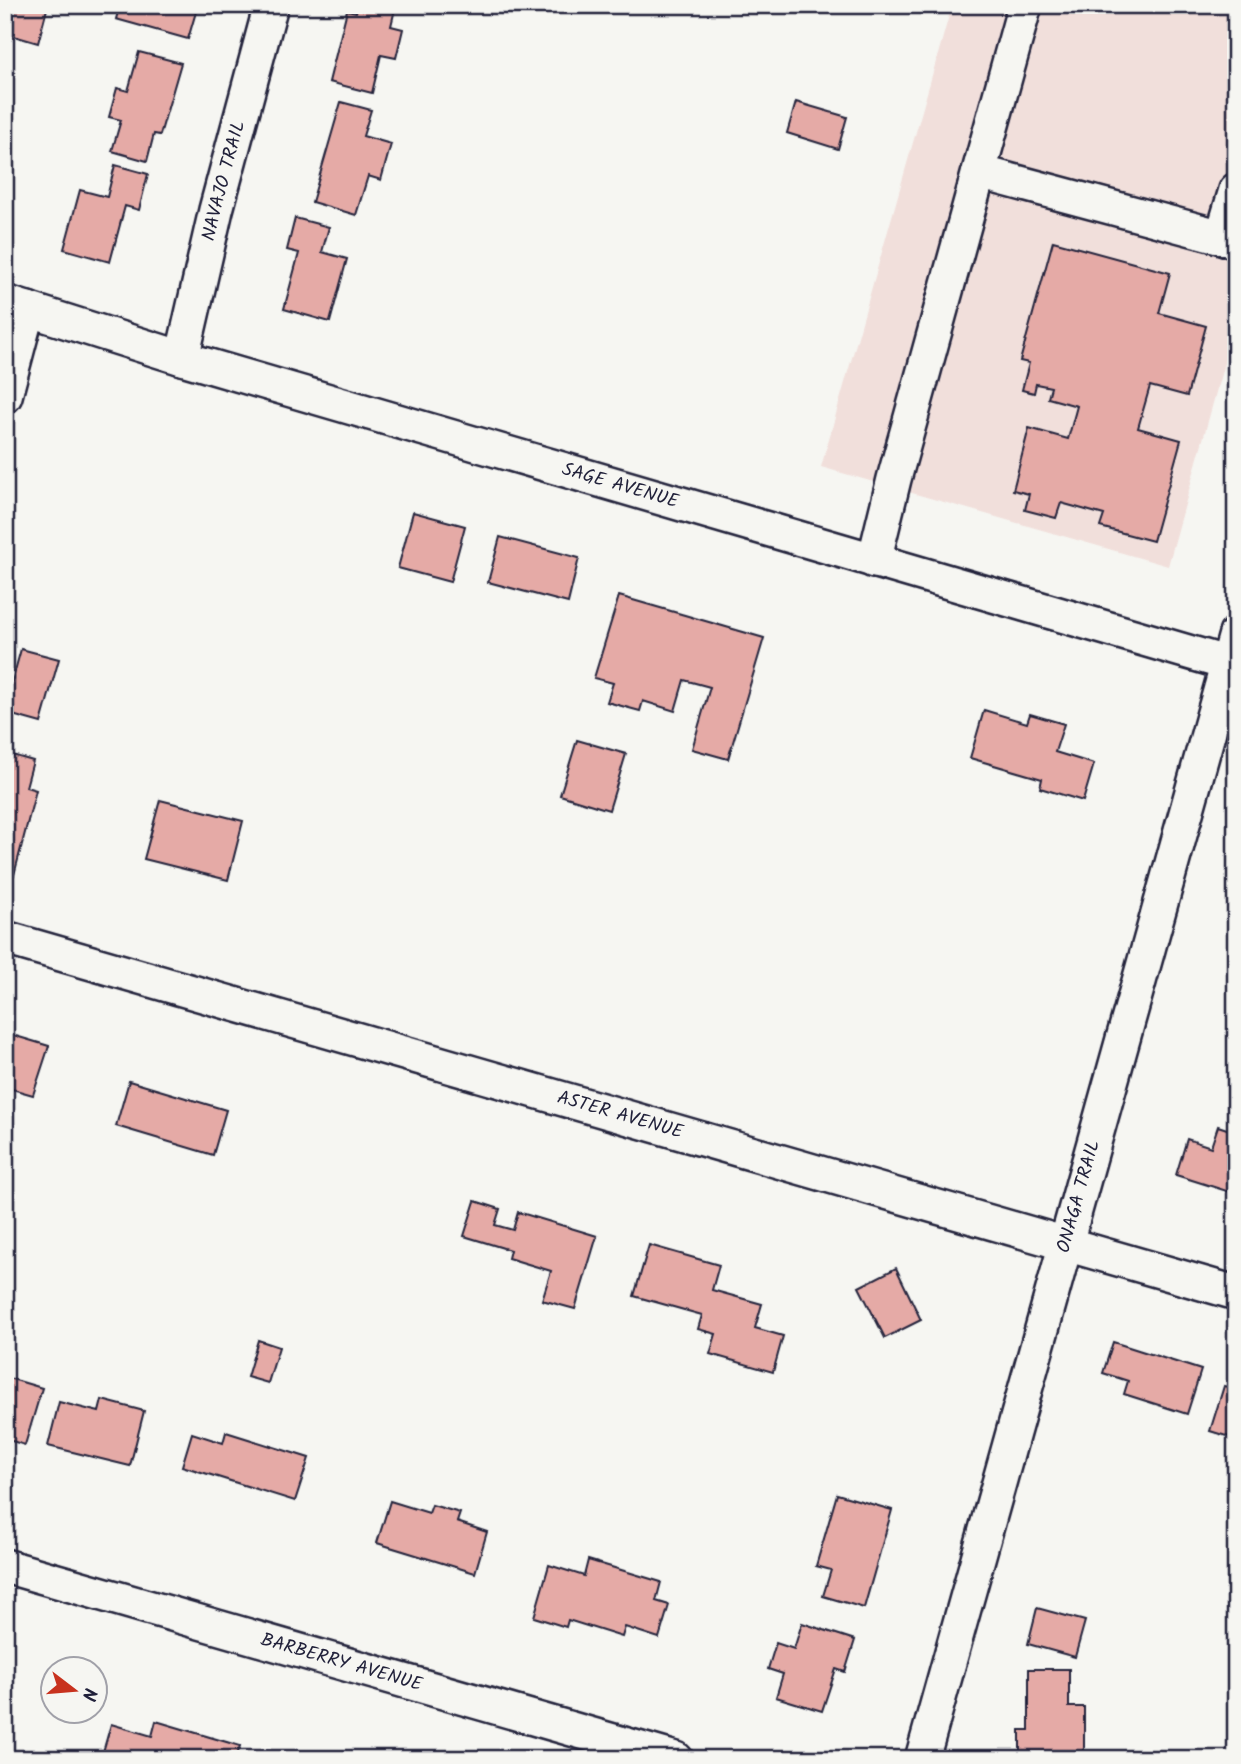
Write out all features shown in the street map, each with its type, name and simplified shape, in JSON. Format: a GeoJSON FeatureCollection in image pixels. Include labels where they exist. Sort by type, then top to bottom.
{"type":"FeatureCollection","features":[{"type":"Feature","properties":{"kind":"street","name":"NAVAJO TRAIL"},"geometry":{"type":"LineString","coordinates":[[182,358],[216,210],[271,5]]}},
{"type":"Feature","properties":{"kind":"street"},"geometry":{"type":"LineString","coordinates":[[874,561],[894,479],[1025,5]]}},
{"type":"Feature","properties":{"kind":"street"},"geometry":{"type":"LineString","coordinates":[[979,172],[1229,239],[1236,190]]}},
{"type":"Feature","properties":{"kind":"street","name":"SAGE AVENUE"},"geometry":{"type":"LineString","coordinates":[[17,306],[182,358],[874,561],[1233,655]]}},
{"type":"Feature","properties":{"kind":"street"},"geometry":{"type":"LineString","coordinates":[[5,396],[17,306]]}},
{"type":"Feature","properties":{"kind":"street","name":"ONAGA TRAIL"},"geometry":{"type":"LineString","coordinates":[[922,1759],[1233,655]]}},
{"type":"Feature","properties":{"kind":"street","name":"ASTER AVENUE"},"geometry":{"type":"LineString","coordinates":[[5,938],[1236,1293]]}},
{"type":"Feature","properties":{"kind":"street","name":"BARBERRY AVENUE"},"geometry":{"type":"LineString","coordinates":[[5,1566],[676,1759]]}},
{"type":"Feature","properties":{"kind":"shaded area"},"geometry":{"type":"Polygon","coordinates":[[[952,5],[1236,5],[1236,320],[1168,566],[821,467],[952,5]]]}},
{"type":"Feature","properties":{"kind":"building"},"geometry":{"type":"Polygon","coordinates":[[[5,5],[48,5],[38,43],[7,34],[10,25],[5,24],[5,5]]]}},
{"type":"Feature","properties":{"kind":"building"},"geometry":{"type":"Polygon","coordinates":[[[120,5],[198,5],[188,39],[116,19],[120,5]]]}},
{"type":"Feature","properties":{"kind":"building"},"geometry":{"type":"Polygon","coordinates":[[[358,5],[396,5],[391,26],[403,29],[396,58],[381,55],[372,93],[329,82],[347,10],[356,12],[358,5]]]}},
{"type":"Feature","properties":{"kind":"building"},"geometry":{"type":"Polygon","coordinates":[[[139,52],[181,63],[160,135],[154,134],[147,161],[112,151],[121,120],[109,117],[117,88],[128,91],[139,52]]]}},
{"type":"Feature","properties":{"kind":"building"},"geometry":{"type":"Polygon","coordinates":[[[341,102],[371,110],[363,136],[391,144],[381,180],[368,176],[356,215],[312,202],[341,102]]]}},
{"type":"Feature","properties":{"kind":"building"},"geometry":{"type":"Polygon","coordinates":[[[796,102],[847,117],[838,149],[787,133],[796,102]]]}},
{"type":"Feature","properties":{"kind":"building"},"geometry":{"type":"Polygon","coordinates":[[[115,165],[148,174],[139,210],[125,206],[110,262],[64,249],[80,190],[107,197],[115,165]]]}},
{"type":"Feature","properties":{"kind":"building"},"geometry":{"type":"Polygon","coordinates":[[[295,218],[329,227],[322,252],[347,259],[330,322],[284,309],[299,253],[287,250],[295,218]]]}},
{"type":"Feature","properties":{"kind":"building"},"geometry":{"type":"Polygon","coordinates":[[[1053,241],[1170,273],[1159,313],[1206,326],[1187,396],[1150,386],[1138,428],[1181,440],[1153,541],[1100,527],[1104,515],[1061,503],[1056,518],[1025,510],[1029,494],[1013,490],[1029,428],[1068,439],[1077,406],[1048,398],[1051,387],[1036,384],[1034,393],[1022,390],[1029,363],[1020,361],[1053,241]]]}},
{"type":"Feature","properties":{"kind":"building"},"geometry":{"type":"Polygon","coordinates":[[[413,512],[465,526],[450,582],[398,568],[413,512]]]}},
{"type":"Feature","properties":{"kind":"building"},"geometry":{"type":"Polygon","coordinates":[[[500,537],[579,558],[568,603],[488,582],[500,537]]]}},
{"type":"Feature","properties":{"kind":"building"},"geometry":{"type":"Polygon","coordinates":[[[619,596],[764,638],[728,759],[692,749],[710,687],[684,680],[675,711],[643,701],[640,711],[607,702],[613,683],[594,678],[619,596]]]}},
{"type":"Feature","properties":{"kind":"building"},"geometry":{"type":"Polygon","coordinates":[[[21,649],[59,659],[41,723],[5,713],[21,649]]]}},
{"type":"Feature","properties":{"kind":"building"},"geometry":{"type":"Polygon","coordinates":[[[984,710],[1027,723],[1030,714],[1064,724],[1055,752],[1094,764],[1083,801],[1040,788],[1042,779],[970,758],[984,710]]]}},
{"type":"Feature","properties":{"kind":"building"},"geometry":{"type":"Polygon","coordinates":[[[577,740],[626,754],[609,810],[560,795],[577,740]]]}},
{"type":"Feature","properties":{"kind":"building"},"geometry":{"type":"Polygon","coordinates":[[[5,753],[33,761],[26,787],[36,790],[14,875],[5,873],[5,753]]]}},
{"type":"Feature","properties":{"kind":"building"},"geometry":{"type":"Polygon","coordinates":[[[160,800],[243,821],[228,880],[144,859],[160,800]]]}},
{"type":"Feature","properties":{"kind":"building"},"geometry":{"type":"Polygon","coordinates":[[[9,1034],[49,1046],[33,1095],[5,1087],[5,1040],[7,1041],[9,1034]]]}},
{"type":"Feature","properties":{"kind":"building"},"geometry":{"type":"Polygon","coordinates":[[[129,1081],[226,1110],[213,1155],[116,1126],[129,1081]]]}},
{"type":"Feature","properties":{"kind":"building"},"geometry":{"type":"Polygon","coordinates":[[[1218,1126],[1236,1132],[1236,1194],[1176,1175],[1187,1139],[1211,1147],[1218,1126]]]}},
{"type":"Feature","properties":{"kind":"building"},"geometry":{"type":"Polygon","coordinates":[[[475,1201],[500,1209],[495,1225],[513,1230],[518,1212],[597,1236],[575,1309],[542,1300],[551,1271],[508,1258],[510,1250],[464,1236],[475,1201]]]}},
{"type":"Feature","properties":{"kind":"building"},"geometry":{"type":"Polygon","coordinates":[[[649,1245],[719,1265],[712,1290],[762,1304],[755,1328],[783,1336],[773,1372],[710,1354],[716,1334],[698,1329],[702,1315],[634,1296],[649,1245]]]}},
{"type":"Feature","properties":{"kind":"building"},"geometry":{"type":"Polygon","coordinates":[[[896,1268],[921,1320],[885,1338],[859,1287],[896,1268]]]}},
{"type":"Feature","properties":{"kind":"building"},"geometry":{"type":"Polygon","coordinates":[[[258,1340],[279,1347],[268,1383],[247,1377],[258,1340]]]}},
{"type":"Feature","properties":{"kind":"building"},"geometry":{"type":"Polygon","coordinates":[[[1113,1342],[1201,1370],[1187,1414],[1124,1394],[1128,1381],[1103,1373],[1113,1342]]]}},
{"type":"Feature","properties":{"kind":"building"},"geometry":{"type":"Polygon","coordinates":[[[5,1377],[42,1388],[25,1445],[5,1439],[5,1377]]]}},
{"type":"Feature","properties":{"kind":"building"},"geometry":{"type":"Polygon","coordinates":[[[1224,1386],[1236,1389],[1236,1439],[1210,1431],[1224,1386]]]}},
{"type":"Feature","properties":{"kind":"building"},"geometry":{"type":"Polygon","coordinates":[[[102,1400],[144,1411],[130,1466],[48,1446],[59,1402],[99,1412],[102,1400]]]}},
{"type":"Feature","properties":{"kind":"building"},"geometry":{"type":"Polygon","coordinates":[[[226,1432],[309,1458],[295,1501],[182,1466],[192,1433],[223,1443],[226,1432]]]}},
{"type":"Feature","properties":{"kind":"building"},"geometry":{"type":"Polygon","coordinates":[[[837,1494],[892,1510],[864,1608],[823,1596],[831,1570],[816,1566],[837,1494]]]}},
{"type":"Feature","properties":{"kind":"building"},"geometry":{"type":"Polygon","coordinates":[[[390,1501],[429,1513],[432,1505],[460,1513],[457,1522],[487,1532],[475,1573],[377,1543],[390,1501]]]}},
{"type":"Feature","properties":{"kind":"building"},"geometry":{"type":"Polygon","coordinates":[[[588,1560],[661,1582],[656,1601],[669,1605],[659,1638],[625,1627],[622,1637],[568,1620],[566,1627],[534,1617],[549,1565],[584,1576],[588,1560]]]}},
{"type":"Feature","properties":{"kind":"building"},"geometry":{"type":"Polygon","coordinates":[[[1037,1608],[1085,1621],[1075,1657],[1028,1644],[1037,1608]]]}},
{"type":"Feature","properties":{"kind":"building"},"geometry":{"type":"Polygon","coordinates":[[[802,1623],[855,1640],[845,1672],[836,1669],[822,1711],[776,1697],[783,1674],[768,1669],[776,1643],[794,1649],[802,1623]]]}},
{"type":"Feature","properties":{"kind":"building"},"geometry":{"type":"Polygon","coordinates":[[[1029,1669],[1069,1669],[1069,1707],[1084,1707],[1084,1753],[1020,1754],[1020,1730],[1029,1730],[1029,1669]]]}},
{"type":"Feature","properties":{"kind":"building"},"geometry":{"type":"Polygon","coordinates":[[[156,1721],[240,1746],[236,1759],[101,1759],[111,1724],[152,1736],[156,1721]]]}}]}
